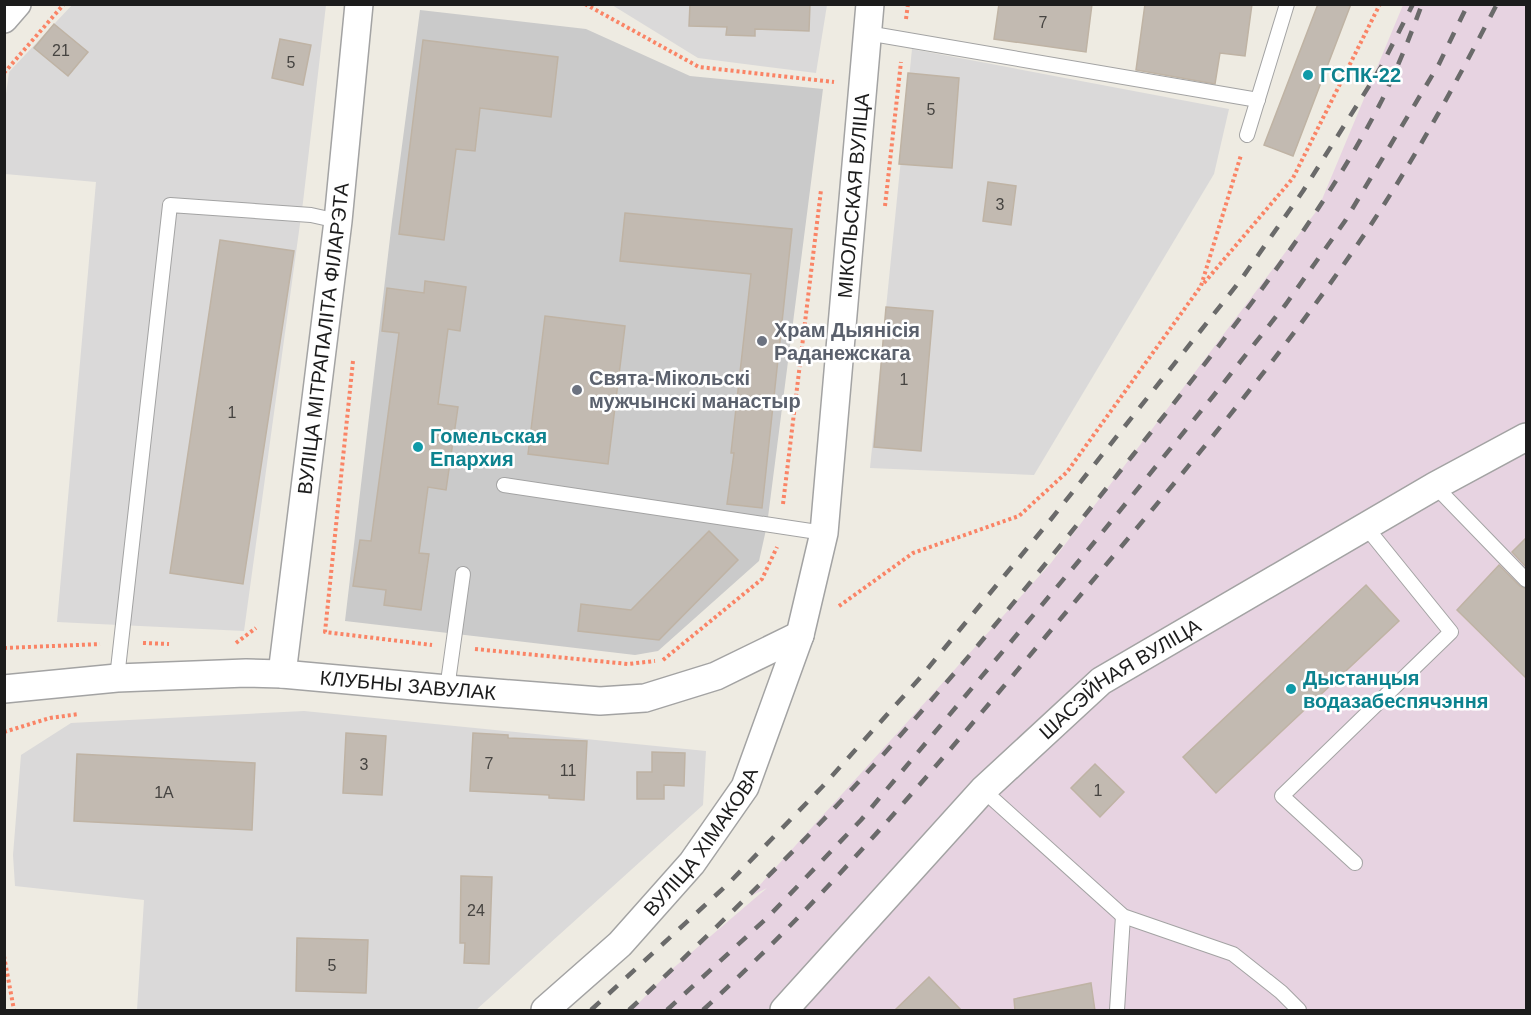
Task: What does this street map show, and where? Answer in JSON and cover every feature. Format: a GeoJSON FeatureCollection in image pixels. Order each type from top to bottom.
{"type":"FeatureCollection","features":[{"type":"Feature","properties":{"kind":"street"},"geometry":{"type":"LineString","coordinates":[[4,19],[17,4]]}},
{"type":"Feature","properties":{"kind":"street","name":"ВУЛІЦА МІТРАПАЛІТА ФІЛАРЭТА"},"geometry":{"type":"LineString","coordinates":[[282,674],[338,221],[359,4]]}},
{"type":"Feature","properties":{"kind":"street","name":"МІКОЛЬСКАЯ ВУЛІЦА"},"geometry":{"type":"LineString","coordinates":[[800,635],[824,533],[870,4]]}},
{"type":"Feature","properties":{"kind":"street","name":"ШАСЭЙНАЯ ВУЛІЦА"},"geometry":{"type":"LineString","coordinates":[[784,1011],[983,790],[1101,681],[1436,486],[1527,437]]}},
{"type":"Feature","properties":{"kind":"street","name":"КЛУБНЫ ЗАВУЛАК"},"geometry":{"type":"LineString","coordinates":[[4,689],[117,678],[246,672],[600,701],[645,698],[716,676],[800,635]]}},
{"type":"Feature","properties":{"kind":"street","name":"ВУЛІЦА ХІМАКОВА"},"geometry":{"type":"LineString","coordinates":[[545,1011],[621,944],[692,863],[745,787],[800,635]]}},
{"type":"Feature","properties":{"kind":"lane"},"geometry":{"type":"LineString","coordinates":[[1247,135],[1287,4]]}},
{"type":"Feature","properties":{"kind":"lane"},"geometry":{"type":"LineString","coordinates":[[867,33],[1258,100]]}},
{"type":"Feature","properties":{"kind":"lane"},"geometry":{"type":"LineString","coordinates":[[117,678],[170,206],[311,215],[338,221]]}},
{"type":"Feature","properties":{"kind":"lane"},"geometry":{"type":"LineString","coordinates":[[504,485],[824,533]]}},
{"type":"Feature","properties":{"kind":"lane"},"geometry":{"type":"LineString","coordinates":[[1436,486],[1527,580]]}},
{"type":"Feature","properties":{"kind":"lane"},"geometry":{"type":"LineString","coordinates":[[1355,863],[1282,796],[1451,632],[1366,527]]}},
{"type":"Feature","properties":{"kind":"lane"},"geometry":{"type":"LineString","coordinates":[[447,689],[463,574]]}},
{"type":"Feature","properties":{"kind":"lane"},"geometry":{"type":"LineString","coordinates":[[983,790],[1123,916],[1233,954],[1281,992],[1299,1011]]}},
{"type":"Feature","properties":{"kind":"lane"},"geometry":{"type":"LineString","coordinates":[[1117,1011],[1123,916]]}},
{"type":"Feature","properties":{"kind":"path"},"geometry":{"type":"LineString","coordinates":[[4,73],[64,4]]}},
{"type":"Feature","properties":{"kind":"path"},"geometry":{"type":"LineString","coordinates":[[585,4],[699,67],[834,82]]}},
{"type":"Feature","properties":{"kind":"path"},"geometry":{"type":"LineString","coordinates":[[800,635],[913,554],[1019,516],[1067,472],[1201,286],[1293,178],[1380,4]]}},
{"type":"Feature","properties":{"kind":"path"},"geometry":{"type":"LineString","coordinates":[[833,93],[836,71]]}},
{"type":"Feature","properties":{"kind":"path"},"geometry":{"type":"LineString","coordinates":[[1201,286],[1247,135]]}},
{"type":"Feature","properties":{"kind":"path"},"geometry":{"type":"LineString","coordinates":[[354,360],[325,632],[628,664],[661,661],[762,579],[777,548],[822,187]]}},
{"type":"Feature","properties":{"kind":"path"},"geometry":{"type":"LineString","coordinates":[[232,645],[256,630],[258,618]]}},
{"type":"Feature","properties":{"kind":"path"},"geometry":{"type":"LineString","coordinates":[[4,648],[121,643],[177,644]]}},
{"type":"Feature","properties":{"kind":"path"},"geometry":{"type":"LineString","coordinates":[[4,732],[51,718],[80,714]]}},
{"type":"Feature","properties":{"kind":"path"},"geometry":{"type":"LineString","coordinates":[[4,956],[14,1011]]}},
{"type":"Feature","properties":{"kind":"shaded area"},"geometry":{"type":"Polygon","coordinates":[[[72,5],[326,5],[303,202],[244,631],[57,622],[96,182],[5,174],[5,101],[9,72],[72,5]]]}},
{"type":"Feature","properties":{"kind":"shaded area"},"geometry":{"type":"Polygon","coordinates":[[[612,5],[827,5],[816,73],[698,58],[612,5]]]}},
{"type":"Feature","properties":{"kind":"shaded area"},"geometry":{"type":"Polygon","coordinates":[[[1403,5],[1526,5],[1526,1010],[632,1010],[671,970],[767,888],[749,897],[1051,563],[1318,209],[1403,5]]]}},
{"type":"Feature","properties":{"kind":"shaded area","name":"Свята-Мікольскі мужчынскі манастыр"},"geometry":{"type":"Polygon","coordinates":[[[420,10],[586,29],[690,76],[823,89],[767,525],[759,561],[658,651],[635,655],[345,621],[392,221],[420,10]]]}},
{"type":"Feature","properties":{"kind":"shaded area"},"geometry":{"type":"Polygon","coordinates":[[[912,49],[1229,109],[1214,174],[1034,475],[870,468],[912,49]]]}},
{"type":"Feature","properties":{"kind":"shaded area"},"geometry":{"type":"Polygon","coordinates":[[[304,711],[706,751],[703,805],[476,1010],[137,1010],[144,900],[15,886],[13,855],[21,755],[71,723],[304,711]]]}},
{"type":"Feature","properties":{"kind":"building"},"geometry":{"type":"Polygon","coordinates":[[[690,4],[810,4],[809,31],[755,29],[755,36],[726,35],[727,27],[689,26],[690,4]]]}},
{"type":"Feature","properties":{"kind":"building"},"geometry":{"type":"Polygon","coordinates":[[[999,4],[1092,4],[1086,52],[994,39],[999,4]]]}},
{"type":"Feature","properties":{"kind":"building"},"geometry":{"type":"Polygon","coordinates":[[[1145,4],[1252,4],[1245,56],[1220,53],[1215,84],[1136,70],[1145,4]]]}},
{"type":"Feature","properties":{"kind":"building","name":"ГСПК-22"},"geometry":{"type":"Polygon","coordinates":[[[1318,4],[1351,4],[1293,156],[1264,145],[1318,4]]]}},
{"type":"Feature","properties":{"kind":"building"},"geometry":{"type":"Polygon","coordinates":[[[54,24],[88,52],[68,76],[34,48],[54,24]]]}},
{"type":"Feature","properties":{"kind":"building"},"geometry":{"type":"Polygon","coordinates":[[[280,39],[311,45],[303,85],[272,78],[280,39]]]}},
{"type":"Feature","properties":{"kind":"building"},"geometry":{"type":"Polygon","coordinates":[[[423,40],[558,57],[551,117],[480,108],[475,151],[456,149],[444,240],[399,234],[423,40]]]}},
{"type":"Feature","properties":{"kind":"building"},"geometry":{"type":"Polygon","coordinates":[[[908,73],[959,78],[952,168],[899,164],[908,73]]]}},
{"type":"Feature","properties":{"kind":"building"},"geometry":{"type":"Polygon","coordinates":[[[988,182],[1016,186],[1011,225],[983,221],[988,182]]]}},
{"type":"Feature","properties":{"kind":"building"},"geometry":{"type":"Polygon","coordinates":[[[625,213],[792,229],[762,508],[727,504],[751,274],[620,261],[625,213]]]}},
{"type":"Feature","properties":{"kind":"building"},"geometry":{"type":"Polygon","coordinates":[[[220,240],[294,251],[243,584],[170,573],[220,240]]]}},
{"type":"Feature","properties":{"kind":"building","name":"Гомельская Епархия"},"geometry":{"type":"Polygon","coordinates":[[[425,281],[466,287],[460,331],[448,329],[438,404],[458,407],[446,490],[428,487],[419,553],[429,554],[421,610],[384,605],[386,590],[353,586],[360,540],[371,541],[399,333],[382,331],[387,288],[424,293],[425,281]]]}},
{"type":"Feature","properties":{"kind":"building"},"geometry":{"type":"Polygon","coordinates":[[[886,307],[933,311],[921,451],[874,447],[886,307]]]}},
{"type":"Feature","properties":{"kind":"building","name":"Свята-Мікольскі мужчынскі манастыр"},"geometry":{"type":"Polygon","coordinates":[[[545,316],[625,326],[608,464],[528,454],[545,316]]]}},
{"type":"Feature","properties":{"kind":"building"},"geometry":{"type":"Polygon","coordinates":[[[709,531],[738,560],[659,640],[578,631],[581,604],[631,610],[709,531]]]}},
{"type":"Feature","properties":{"kind":"building"},"geometry":{"type":"Polygon","coordinates":[[[1527,537],[1527,568],[1512,552],[1527,537]]]}},
{"type":"Feature","properties":{"kind":"building"},"geometry":{"type":"Polygon","coordinates":[[[1499,565],[1520,586],[1527,589],[1527,679],[1457,610],[1499,565]]]}},
{"type":"Feature","properties":{"kind":"building","name":"Дыстанцыя водазабеспячэння"},"geometry":{"type":"Polygon","coordinates":[[[1366,585],[1399,621],[1216,793],[1183,757],[1366,585]]]}},
{"type":"Feature","properties":{"kind":"building"},"geometry":{"type":"Polygon","coordinates":[[[346,733],[386,736],[382,795],[343,793],[346,733]]]}},
{"type":"Feature","properties":{"kind":"building"},"geometry":{"type":"Polygon","coordinates":[[[473,733],[508,735],[508,738],[587,741],[584,800],[549,798],[549,795],[470,791],[473,733]]]}},
{"type":"Feature","properties":{"kind":"building"},"geometry":{"type":"Polygon","coordinates":[[[652,752],[685,753],[684,786],[664,785],[664,799],[637,799],[637,772],[652,772],[652,752]]]}},
{"type":"Feature","properties":{"kind":"building"},"geometry":{"type":"Polygon","coordinates":[[[77,754],[255,763],[252,830],[74,821],[77,754]]]}},
{"type":"Feature","properties":{"kind":"building"},"geometry":{"type":"Polygon","coordinates":[[[1095,764],[1124,792],[1100,817],[1071,788],[1095,764]]]}},
{"type":"Feature","properties":{"kind":"building"},"geometry":{"type":"Polygon","coordinates":[[[461,876],[492,877],[489,964],[464,963],[465,943],[460,943],[461,876]]]}},
{"type":"Feature","properties":{"kind":"building"},"geometry":{"type":"Polygon","coordinates":[[[297,938],[368,940],[366,993],[296,991],[297,938]]]}},
{"type":"Feature","properties":{"kind":"building"},"geometry":{"type":"Polygon","coordinates":[[[929,977],[962,1011],[894,1011],[929,977]]]}},
{"type":"Feature","properties":{"kind":"building"},"geometry":{"type":"Polygon","coordinates":[[[1091,983],[1095,1011],[1015,1011],[1014,999],[1091,983]]]}},
{"type":"Feature","properties":{"kind":"railway"},"geometry":{"type":"LineString","coordinates":[[591,1010],[728,884],[822,787],[919,679],[1048,523],[1240,281],[1303,191],[1381,67],[1413,4]]}},
{"type":"Feature","properties":{"kind":"railway"},"geometry":{"type":"LineString","coordinates":[[629,1010],[763,881],[879,759],[990,631],[1166,413],[1266,283],[1328,193],[1382,100],[1422,4]]}},
{"type":"Feature","properties":{"kind":"railway"},"geometry":{"type":"LineString","coordinates":[[667,1010],[769,916],[861,820],[1083,556],[1214,395],[1286,304],[1345,221],[1439,64],[1468,4]]}},
{"type":"Feature","properties":{"kind":"railway"},"geometry":{"type":"LineString","coordinates":[[703,1010],[796,920],[884,826],[1134,532],[1255,383],[1332,281],[1386,202],[1436,118],[1497,4]]}},
{"type":"Feature","properties":{"kind":"place","name":"ГСПК-22"},"geometry":{"type":"Point","coordinates":[1308,75]}},
{"type":"Feature","properties":{"kind":"place","name":"Храм Дыянісія Раданежскага"},"geometry":{"type":"Point","coordinates":[762,341]}},
{"type":"Feature","properties":{"kind":"place","name":"Свята-Мікольскі мужчынскі манастыр"},"geometry":{"type":"Point","coordinates":[577,390]}},
{"type":"Feature","properties":{"kind":"place","name":"Гомельская Епархия"},"geometry":{"type":"Point","coordinates":[418,447]}},
{"type":"Feature","properties":{"kind":"place","name":"Дыстанцыя водазабеспячэння"},"geometry":{"type":"Point","coordinates":[1291,689]}}]}
